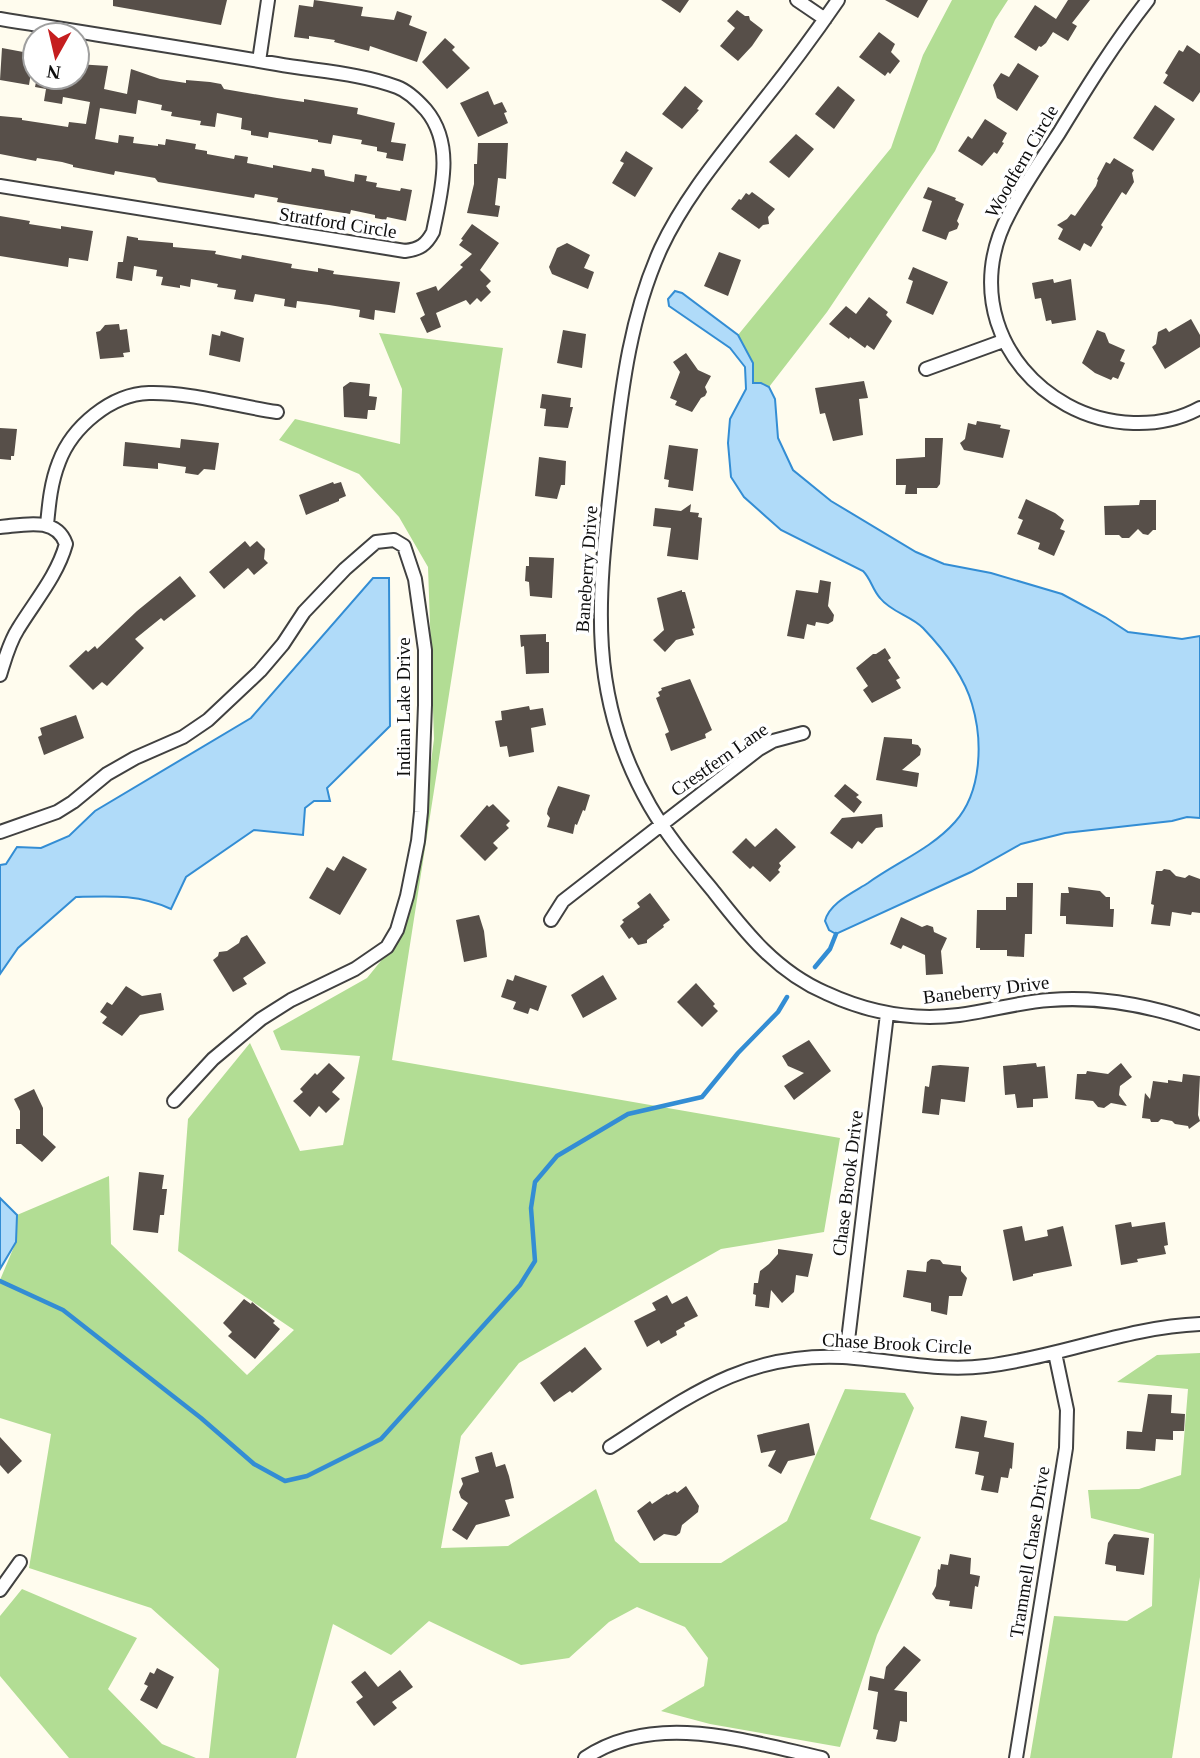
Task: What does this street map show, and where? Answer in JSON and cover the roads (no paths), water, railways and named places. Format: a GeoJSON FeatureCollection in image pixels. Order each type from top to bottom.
{"type":"FeatureCollection","features":[{"type":"Feature","properties":{"kind":"street"},"geometry":{"type":"LineString","coordinates":[[259,61],[268,0]]}},
{"type":"Feature","properties":{"kind":"street"},"geometry":{"type":"LineString","coordinates":[[797,0],[825,19]]}},
{"type":"Feature","properties":{"kind":"street","name":"Baneberry Drive"},"geometry":{"type":"LineString","coordinates":[[838,0],[783,76],[691,193],[659,251],[640,303],[623,383],[602,564],[600,648],[611,708],[624,752],[661,824],[730,913],[776,963],[788,973],[824,993],[887,1014],[929,1017],[1025,1003],[1081,1000],[1128,1004],[1200,1023]]}},
{"type":"Feature","properties":{"kind":"street","name":"Woodfern Circle"},"geometry":{"type":"LineString","coordinates":[[1148,0],[1097,71],[1004,224],[992,263],[991,287],[1003,341],[1011,355],[1039,385],[1068,405],[1098,418],[1127,423],[1157,422],[1200,408]]}},
{"type":"Feature","properties":{"kind":"street","name":"Stratford Circle"},"geometry":{"type":"LineString","coordinates":[[0,19],[259,61],[400,88],[427,111],[440,135],[444,161],[433,232],[427,242],[413,250],[393,251],[0,186]]}},
{"type":"Feature","properties":{"kind":"street"},"geometry":{"type":"LineString","coordinates":[[926,369],[1003,341]]}},
{"type":"Feature","properties":{"kind":"street"},"geometry":{"type":"LineString","coordinates":[[47,525],[50,496],[60,460],[79,431],[98,412],[115,401],[148,393],[178,395],[277,412]]}},
{"type":"Feature","properties":{"kind":"street"},"geometry":{"type":"LineString","coordinates":[[0,527],[47,525],[60,531],[66,544],[62,559],[17,631],[0,675]]}},
{"type":"Feature","properties":{"kind":"street","name":"Indian Lake Drive"},"geometry":{"type":"LineString","coordinates":[[0,832],[57,812],[107,774],[135,758],[183,737],[208,720],[260,671],[283,644],[304,612],[345,569],[376,542],[394,540],[404,546],[415,579],[423,638],[425,705],[418,841],[397,930],[387,947],[355,969],[291,1000],[261,1019],[213,1059],[174,1101]]}},
{"type":"Feature","properties":{"kind":"street","name":"Crestfern Lane"},"geometry":{"type":"LineString","coordinates":[[551,920],[563,901],[759,749],[773,741],[803,733]]}},
{"type":"Feature","properties":{"kind":"street","name":"Chase Brook Drive"},"geometry":{"type":"LineString","coordinates":[[846,1357],[887,1014]]}},
{"type":"Feature","properties":{"kind":"street","name":"Chase Brook Circle"},"geometry":{"type":"LineString","coordinates":[[610,1447],[701,1388],[745,1369],[790,1359],[846,1357],[947,1368],[1004,1363],[1132,1333],[1200,1324]]}},
{"type":"Feature","properties":{"kind":"street","name":"Trammell Chase Drive"},"geometry":{"type":"LineString","coordinates":[[1016,1758],[1066,1448],[1067,1410],[1055,1353]]}},
{"type":"Feature","properties":{"kind":"street"},"geometry":{"type":"LineString","coordinates":[[0,1590],[20,1562]]}},
{"type":"Feature","properties":{"kind":"street"},"geometry":{"type":"LineString","coordinates":[[584,1758],[627,1738],[650,1733],[679,1732],[732,1739],[822,1758]]}},
{"type":"Feature","properties":{"kind":"water"},"geometry":{"type":"Polygon","coordinates":[[[675,291],[682,293],[738,335],[753,363],[753,383],[769,387],[775,399],[778,438],[793,470],[831,501],[916,552],[944,564],[991,573],[1062,594],[1128,632],[1182,639],[1200,636],[1200,818],[1187,817],[1065,833],[1021,844],[971,872],[836,934],[829,930],[825,921],[837,903],[946,832],[964,810],[971,796],[978,766],[976,718],[959,673],[923,628],[885,603],[863,571],[781,530],[744,497],[731,477],[728,443],[730,419],[746,389],[745,367],[730,348],[669,306],[668,299],[675,291]]]}},
{"type":"Feature","properties":{"kind":"water"},"geometry":{"type":"Polygon","coordinates":[[[373,578],[389,578],[390,726],[327,788],[330,801],[314,801],[305,808],[303,835],[254,830],[186,877],[171,909],[136,898],[76,897],[18,948],[0,974],[0,865],[6,864],[17,847],[41,848],[69,836],[95,811],[251,718],[373,578]]]}},
{"type":"Feature","properties":{"kind":"water"},"geometry":{"type":"Polygon","coordinates":[[[0,1198],[17,1215],[16,1242],[0,1269],[0,1198]]]}},
{"type":"Feature","properties":{"kind":"waterway"},"geometry":{"type":"LineString","coordinates":[[815,967],[830,949],[836,934]]}},
{"type":"Feature","properties":{"kind":"waterway"},"geometry":{"type":"LineString","coordinates":[[0,1281],[63,1310],[201,1418],[254,1464],[285,1481],[307,1476],[381,1439],[520,1285],[535,1261],[531,1208],[535,1182],[557,1156],[628,1114],[702,1097],[738,1053],[778,1012],[787,997]]}}]}
